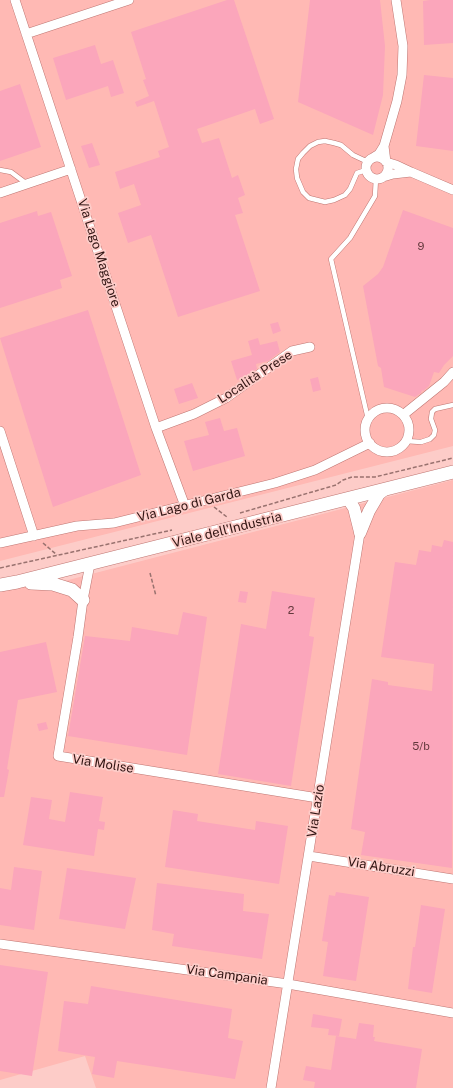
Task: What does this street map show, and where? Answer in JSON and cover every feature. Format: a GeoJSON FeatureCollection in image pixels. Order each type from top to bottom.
{"type":"FeatureCollection","features":[{"type":"Feature","properties":{"kind":"main road","name":"Viale dell'Industria"},"geometry":{"type":"LineString","coordinates":[[0,585],[90,564],[453,472]]}},
{"type":"Feature","properties":{"kind":"main road"},"geometry":{"type":"LineString","coordinates":[[17,582],[53,584],[72,590],[83,600]]}},
{"type":"Feature","properties":{"kind":"street","name":"Via Lago Maggiore"},"geometry":{"type":"LineString","coordinates":[[15,0],[156,428],[185,506]]}},
{"type":"Feature","properties":{"kind":"street"},"geometry":{"type":"LineString","coordinates":[[26,34],[129,0]]}},
{"type":"Feature","properties":{"kind":"street"},"geometry":{"type":"LineString","coordinates":[[396,0],[403,46],[402,75],[397,101],[384,146],[379,154],[367,165],[368,172],[373,177],[379,178],[392,174],[411,172]]}},
{"type":"Feature","properties":{"kind":"street"},"geometry":{"type":"LineString","coordinates":[[379,178],[387,172],[388,169],[384,146]]}},
{"type":"Feature","properties":{"kind":"street"},"geometry":{"type":"LineString","coordinates":[[371,160],[381,158],[386,162],[453,190]]}},
{"type":"Feature","properties":{"kind":"street"},"geometry":{"type":"LineString","coordinates":[[0,193],[71,169]]}},
{"type":"Feature","properties":{"kind":"street","name":"Località Prese"},"geometry":{"type":"LineString","coordinates":[[156,428],[194,414],[226,398],[292,351],[310,346]]}},
{"type":"Feature","properties":{"kind":"street"},"geometry":{"type":"LineString","coordinates":[[403,415],[444,382],[453,372]]}},
{"type":"Feature","properties":{"kind":"street"},"geometry":{"type":"LineString","coordinates":[[385,408],[398,411],[403,415],[407,420],[409,434],[402,446],[396,450],[389,451],[375,448],[370,443],[366,431],[368,419],[373,414],[385,408]]}},
{"type":"Feature","properties":{"kind":"street"},"geometry":{"type":"LineString","coordinates":[[0,430],[34,536]]}},
{"type":"Feature","properties":{"kind":"street","name":"Via Lago di Garda"},"geometry":{"type":"LineString","coordinates":[[0,543],[77,526],[114,523],[275,483],[315,470],[370,443]]}},
{"type":"Feature","properties":{"kind":"street"},"geometry":{"type":"LineString","coordinates":[[360,533],[369,511],[379,494],[384,490]]}},
{"type":"Feature","properties":{"kind":"street"},"geometry":{"type":"LineString","coordinates":[[348,499],[354,508],[360,533]]}},
{"type":"Feature","properties":{"kind":"street","name":"Via Lazio"},"geometry":{"type":"LineString","coordinates":[[271,1088],[360,533]]}},
{"type":"Feature","properties":{"kind":"street","name":"Via Molise"},"geometry":{"type":"LineString","coordinates":[[90,564],[58,756],[318,798]]}},
{"type":"Feature","properties":{"kind":"street","name":"Via Abruzzi"},"geometry":{"type":"LineString","coordinates":[[309,856],[453,879]]}},
{"type":"Feature","properties":{"kind":"street","name":"Via Campania"},"geometry":{"type":"LineString","coordinates":[[0,944],[288,984],[453,1013]]}},
{"type":"Feature","properties":{"kind":"lane"},"geometry":{"type":"LineString","coordinates":[[368,172],[362,171],[357,173],[350,190],[345,195],[325,202],[309,198],[303,192],[297,178],[296,169],[298,159],[303,152],[314,144],[325,141],[341,146],[352,155],[371,160]]}},
{"type":"Feature","properties":{"kind":"lane"},"geometry":{"type":"LineString","coordinates":[[0,170],[11,172],[27,184]]}},
{"type":"Feature","properties":{"kind":"lane"},"geometry":{"type":"LineString","coordinates":[[368,419],[331,259],[350,238],[376,196],[379,178]]}},
{"type":"Feature","properties":{"kind":"lane"},"geometry":{"type":"LineString","coordinates":[[406,440],[421,442],[430,440],[434,435],[435,430],[431,419],[432,412],[435,409],[453,405]]}},
{"type":"Feature","properties":{"kind":"path"},"geometry":{"type":"LineString","coordinates":[[234,515],[336,485],[343,480],[352,477],[375,477],[453,458]]}},
{"type":"Feature","properties":{"kind":"path"},"geometry":{"type":"LineString","coordinates":[[206,501],[227,517],[221,519]]}},
{"type":"Feature","properties":{"kind":"path"},"geometry":{"type":"LineString","coordinates":[[0,568],[172,530]]}},
{"type":"Feature","properties":{"kind":"path"},"geometry":{"type":"LineString","coordinates":[[34,536],[58,556]]}},
{"type":"Feature","properties":{"kind":"path"},"geometry":{"type":"LineString","coordinates":[[150,573],[156,596]]}},
{"type":"Feature","properties":{"kind":"shaded area"},"geometry":{"type":"Polygon","coordinates":[[[0,0],[453,0],[453,446],[0,561],[0,0]]]}},
{"type":"Feature","properties":{"kind":"shaded area"},"geometry":{"type":"Polygon","coordinates":[[[453,480],[453,1088],[96,1088],[85,1056],[0,1080],[0,585],[53,584],[453,480]]]}},
{"type":"Feature","properties":{"kind":"building"},"geometry":{"type":"Polygon","coordinates":[[[227,0],[234,0],[274,119],[260,124],[255,109],[197,129],[202,143],[219,138],[232,178],[238,175],[245,195],[238,198],[243,213],[235,215],[260,291],[178,317],[151,235],[128,243],[118,213],[141,205],[134,184],[120,189],[115,172],[160,157],[158,151],[169,147],[154,101],[137,107],[135,102],[149,96],[143,80],[146,79],[131,32],[227,0]]]}},
{"type":"Feature","properties":{"kind":"building"},"geometry":{"type":"Polygon","coordinates":[[[310,0],[380,0],[385,46],[383,95],[373,135],[298,102],[310,0]]]}},
{"type":"Feature","properties":{"kind":"building"},"geometry":{"type":"Polygon","coordinates":[[[453,0],[453,43],[424,45],[423,1],[453,0]]]}},
{"type":"Feature","properties":{"kind":"building"},"geometry":{"type":"Polygon","coordinates":[[[95,45],[101,64],[113,60],[124,93],[111,97],[108,86],[66,100],[53,58],[95,45]]]}},
{"type":"Feature","properties":{"kind":"building"},"geometry":{"type":"Polygon","coordinates":[[[424,75],[453,78],[453,151],[416,146],[424,75]]]}},
{"type":"Feature","properties":{"kind":"building"},"geometry":{"type":"Polygon","coordinates":[[[20,84],[41,147],[0,161],[0,91],[20,84]]]}},
{"type":"Feature","properties":{"kind":"building"},"geometry":{"type":"Polygon","coordinates":[[[92,143],[100,165],[89,168],[81,146],[92,143]]]}},
{"type":"Feature","properties":{"kind":"building"},"geometry":{"type":"Polygon","coordinates":[[[403,210],[453,228],[453,356],[444,365],[439,373],[434,372],[429,386],[415,397],[384,387],[381,368],[378,366],[363,286],[378,274],[383,267],[403,210]]]}},
{"type":"Feature","properties":{"kind":"building"},"geometry":{"type":"Polygon","coordinates":[[[37,211],[38,216],[51,212],[72,276],[60,280],[62,288],[0,308],[0,223],[37,211]]]}},
{"type":"Feature","properties":{"kind":"building"},"geometry":{"type":"Polygon","coordinates":[[[88,310],[141,475],[53,507],[0,338],[88,310]]]}},
{"type":"Feature","properties":{"kind":"building"},"geometry":{"type":"Polygon","coordinates":[[[278,322],[281,331],[273,334],[270,324],[278,322]]]}},
{"type":"Feature","properties":{"kind":"building"},"geometry":{"type":"Polygon","coordinates":[[[258,338],[260,345],[277,341],[280,352],[268,361],[256,364],[257,369],[237,380],[231,361],[252,355],[248,341],[258,338]]]}},
{"type":"Feature","properties":{"kind":"building"},"geometry":{"type":"Polygon","coordinates":[[[318,377],[321,390],[313,392],[310,379],[318,377]]]}},
{"type":"Feature","properties":{"kind":"building"},"geometry":{"type":"Polygon","coordinates":[[[192,383],[198,398],[179,404],[174,389],[192,383]]]}},
{"type":"Feature","properties":{"kind":"building"},"geometry":{"type":"Polygon","coordinates":[[[220,418],[224,431],[237,428],[245,456],[193,471],[184,441],[209,435],[205,422],[220,418]]]}},
{"type":"Feature","properties":{"kind":"building"},"geometry":{"type":"Polygon","coordinates":[[[444,540],[453,542],[452,868],[361,855],[365,832],[351,829],[372,679],[388,682],[388,685],[432,691],[434,664],[381,657],[395,562],[416,565],[419,550],[431,552],[432,545],[442,547],[444,540]]]}},
{"type":"Feature","properties":{"kind":"building"},"geometry":{"type":"Polygon","coordinates":[[[240,591],[248,592],[246,603],[238,602],[240,591]]]}},
{"type":"Feature","properties":{"kind":"building"},"geometry":{"type":"Polygon","coordinates":[[[272,591],[315,598],[309,636],[314,637],[291,786],[218,774],[241,624],[266,629],[272,591]]]}},
{"type":"Feature","properties":{"kind":"building"},"geometry":{"type":"Polygon","coordinates":[[[183,612],[207,617],[187,755],[68,736],[85,636],[130,641],[132,627],[178,635],[183,612]]]}},
{"type":"Feature","properties":{"kind":"building"},"geometry":{"type":"Polygon","coordinates":[[[46,642],[57,692],[18,700],[4,797],[0,797],[0,652],[46,642]]]}},
{"type":"Feature","properties":{"kind":"building"},"geometry":{"type":"Polygon","coordinates":[[[46,722],[48,729],[39,731],[37,724],[46,722]]]}},
{"type":"Feature","properties":{"kind":"building"},"geometry":{"type":"Polygon","coordinates":[[[70,792],[103,797],[99,821],[105,822],[104,830],[98,829],[94,856],[23,845],[31,797],[52,800],[49,819],[65,822],[70,792]]]}},
{"type":"Feature","properties":{"kind":"building"},"geometry":{"type":"Polygon","coordinates":[[[173,810],[198,814],[197,821],[255,830],[256,821],[288,826],[279,884],[165,867],[173,810]]]}},
{"type":"Feature","properties":{"kind":"building"},"geometry":{"type":"Polygon","coordinates":[[[14,867],[42,871],[34,930],[0,925],[0,888],[11,890],[14,867]]]}},
{"type":"Feature","properties":{"kind":"building"},"geometry":{"type":"Polygon","coordinates":[[[67,868],[136,878],[125,929],[59,919],[67,868]]]}},
{"type":"Feature","properties":{"kind":"building"},"geometry":{"type":"Polygon","coordinates":[[[157,883],[244,894],[243,911],[269,914],[262,959],[172,946],[174,934],[152,930],[157,883]]]}},
{"type":"Feature","properties":{"kind":"building"},"geometry":{"type":"Polygon","coordinates":[[[336,892],[369,897],[356,981],[323,976],[328,942],[322,941],[329,895],[335,896],[336,892]]]}},
{"type":"Feature","properties":{"kind":"building"},"geometry":{"type":"Polygon","coordinates":[[[421,905],[445,909],[432,993],[408,989],[413,947],[415,947],[421,905]]]}},
{"type":"Feature","properties":{"kind":"building"},"geometry":{"type":"Polygon","coordinates":[[[0,965],[48,972],[32,1076],[0,1071],[0,965]]]}},
{"type":"Feature","properties":{"kind":"building"},"geometry":{"type":"Polygon","coordinates":[[[91,986],[232,1009],[228,1038],[243,1041],[235,1079],[117,1061],[114,1078],[92,1074],[95,1057],[58,1051],[64,1001],[88,1004],[91,986]]]}},
{"type":"Feature","properties":{"kind":"building"},"geometry":{"type":"Polygon","coordinates":[[[313,1014],[342,1019],[339,1036],[328,1035],[329,1029],[311,1027],[313,1014]]]}},
{"type":"Feature","properties":{"kind":"building"},"geometry":{"type":"Polygon","coordinates":[[[359,1023],[374,1025],[374,1041],[422,1049],[416,1088],[314,1088],[315,1082],[303,1080],[306,1066],[331,1070],[336,1036],[356,1039],[359,1023]]]}}]}
